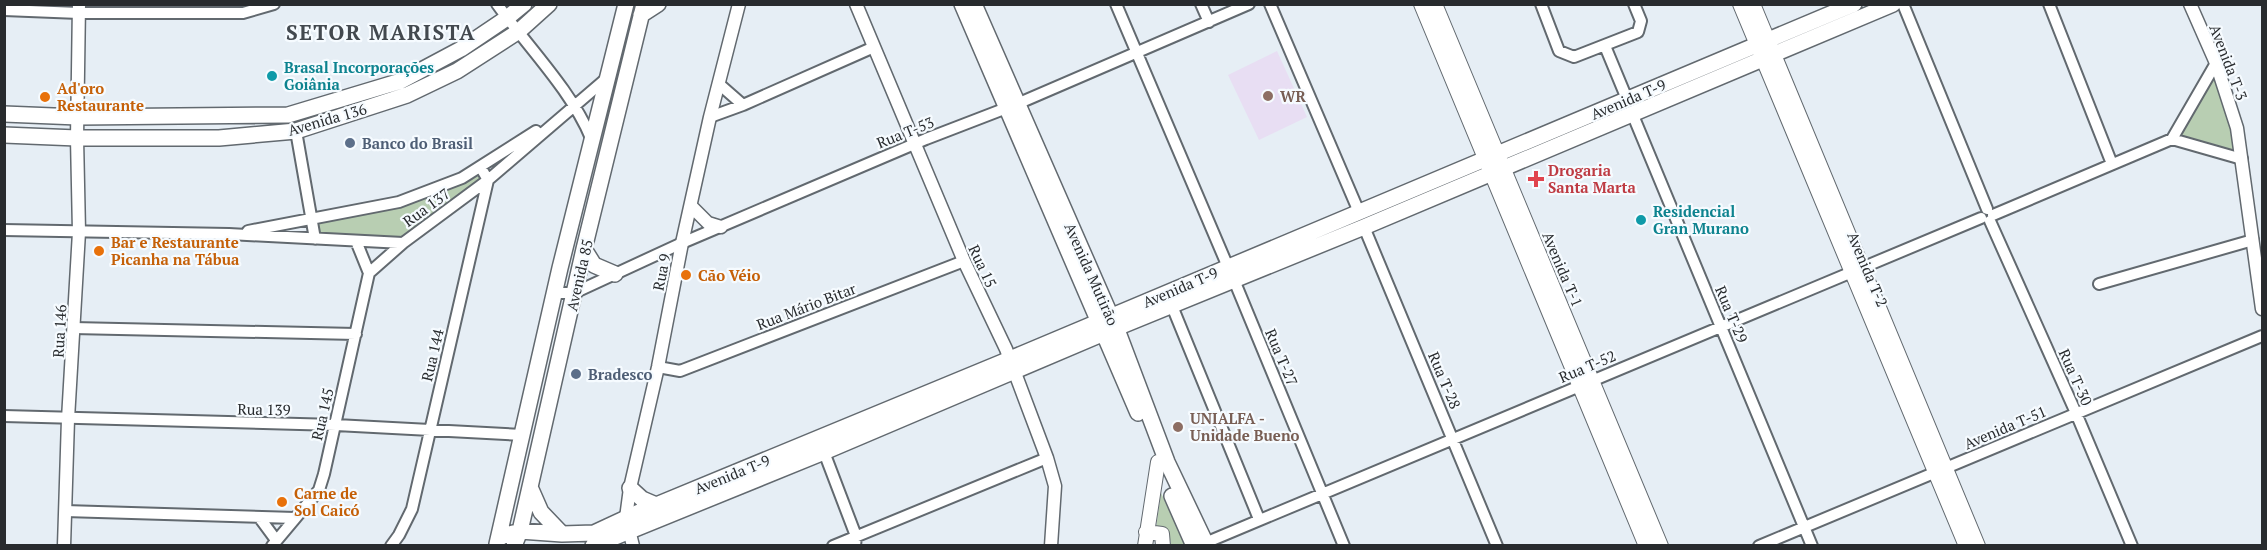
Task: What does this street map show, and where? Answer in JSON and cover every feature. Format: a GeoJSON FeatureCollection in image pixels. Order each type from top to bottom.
{"type":"FeatureCollection","features":[{"type":"Feature","properties":{"kind":"main road","name":"Avenida 136"},"geometry":{"type":"LineString","coordinates":[[4,114],[78,117],[288,115],[401,81],[461,49],[524,4]]}},
{"type":"Feature","properties":{"kind":"main road","name":"Avenida 136"},"geometry":{"type":"LineString","coordinates":[[4,135],[76,138],[219,138],[296,131],[407,95],[458,71],[519,31],[549,4]]}},
{"type":"Feature","properties":{"kind":"main road","name":"Avenida 85"},"geometry":{"type":"LineString","coordinates":[[498,541],[591,138],[610,76],[626,4]]}},
{"type":"Feature","properties":{"kind":"main road"},"geometry":{"type":"LineString","coordinates":[[643,10],[658,4]]}},
{"type":"Feature","properties":{"kind":"main road","name":"Avenida Mutirão"},"geometry":{"type":"LineString","coordinates":[[962,4],[1011,107],[1107,324],[1201,545]]}},
{"type":"Feature","properties":{"kind":"main road","name":"Avenida Mutirão"},"geometry":{"type":"LineString","coordinates":[[974,4],[1011,107]]}},
{"type":"Feature","properties":{"kind":"main road","name":"Avenida T-1"},"geometry":{"type":"LineString","coordinates":[[1421,4],[1494,163],[1586,383],[1661,546]]}},
{"type":"Feature","properties":{"kind":"main road","name":"Avenida T-1"},"geometry":{"type":"LineString","coordinates":[[1435,4],[1494,163]]}},
{"type":"Feature","properties":{"kind":"main road","name":"Avenida T-2"},"geometry":{"type":"LineString","coordinates":[[1740,4],[1765,49],[1940,470],[1966,546]]}},
{"type":"Feature","properties":{"kind":"main road","name":"Avenida T-2"},"geometry":{"type":"LineString","coordinates":[[1753,4],[1765,49]]}},
{"type":"Feature","properties":{"kind":"main road","name":"Avenida T-9"},"geometry":{"type":"LineString","coordinates":[[1765,49],[1854,4]]}},
{"type":"Feature","properties":{"kind":"main road","name":"Avenida T-9"},"geometry":{"type":"LineString","coordinates":[[592,546],[824,452],[1013,365],[1231,273],[1359,212],[1494,163],[1765,49],[1893,4]]}},
{"type":"Feature","properties":{"kind":"main road","name":"Avenida 85"},"geometry":{"type":"LineString","coordinates":[[514,546],[520,531],[584,249],[643,10]]}},
{"type":"Feature","properties":{"kind":"main road","name":"Avenida T-9"},"geometry":{"type":"LineString","coordinates":[[1107,324],[1172,306],[1231,273],[1364,227],[1494,163]]}},
{"type":"Feature","properties":{"kind":"main road"},"geometry":{"type":"LineString","coordinates":[[584,249],[594,265],[615,274]]}},
{"type":"Feature","properties":{"kind":"main road","name":"Avenida Mutirão"},"geometry":{"type":"LineString","coordinates":[[1107,324],[1158,462],[1201,545]]}},
{"type":"Feature","properties":{"kind":"main road","name":"Avenida T-9"},"geometry":{"type":"LineString","coordinates":[[498,541],[520,531],[562,534],[629,532],[656,505],[1013,365]]}},
{"type":"Feature","properties":{"kind":"main road","name":"Avenida T-1"},"geometry":{"type":"LineString","coordinates":[[1586,383],[1646,546]]}},
{"type":"Feature","properties":{"kind":"main road"},"geometry":{"type":"LineString","coordinates":[[1158,462],[1146,539],[1162,534],[1163,546]]}},
{"type":"Feature","properties":{"kind":"main road","name":"Avenida T-2"},"geometry":{"type":"LineString","coordinates":[[1940,470],[1978,546]]}},
{"type":"Feature","properties":{"kind":"main road"},"geometry":{"type":"LineString","coordinates":[[530,487],[541,512],[562,534]]}},
{"type":"Feature","properties":{"kind":"main road"},"geometry":{"type":"LineString","coordinates":[[630,488],[642,499],[656,505]]}},
{"type":"Feature","properties":{"kind":"street"},"geometry":{"type":"LineString","coordinates":[[4,10],[79,9],[243,13],[274,4]]}},
{"type":"Feature","properties":{"kind":"street"},"geometry":{"type":"LineString","coordinates":[[497,4],[574,106],[591,138]]}},
{"type":"Feature","properties":{"kind":"street","name":"Rua 9"},"geometry":{"type":"LineString","coordinates":[[629,532],[630,488],[658,367],[710,117],[739,4]]}},
{"type":"Feature","properties":{"kind":"street","name":"Rua 15"},"geometry":{"type":"LineString","coordinates":[[856,4],[964,261],[1013,365],[1047,458],[1055,486],[1051,546]]}},
{"type":"Feature","properties":{"kind":"street","name":"Rua T-27"},"geometry":{"type":"LineString","coordinates":[[1116,4],[1344,546]]}},
{"type":"Feature","properties":{"kind":"street"},"geometry":{"type":"LineString","coordinates":[[1201,4],[1209,22]]}},
{"type":"Feature","properties":{"kind":"street","name":"Rua T-53"},"geometry":{"type":"LineString","coordinates":[[574,293],[682,243],[915,144],[1011,107],[1249,4]]}},
{"type":"Feature","properties":{"kind":"street"},"geometry":{"type":"LineString","coordinates":[[1270,4],[1359,212]]}},
{"type":"Feature","properties":{"kind":"street"},"geometry":{"type":"LineString","coordinates":[[1541,4],[1558,51],[1574,57],[1638,32],[1641,21],[1634,4]]}},
{"type":"Feature","properties":{"kind":"street","name":"Rua T-30"},"geometry":{"type":"LineString","coordinates":[[1903,4],[1988,216],[2132,546]]}},
{"type":"Feature","properties":{"kind":"street"},"geometry":{"type":"LineString","coordinates":[[2049,4],[2112,164]]}},
{"type":"Feature","properties":{"kind":"street","name":"Avenida T-3"},"geometry":{"type":"LineString","coordinates":[[2190,4],[2216,63],[2237,128],[2262,309]]}},
{"type":"Feature","properties":{"kind":"street","name":"Rua 146"},"geometry":{"type":"LineString","coordinates":[[64,546],[68,419],[79,232],[76,138],[79,9]]}},
{"type":"Feature","properties":{"kind":"street","name":"Rua T-29"},"geometry":{"type":"LineString","coordinates":[[1605,46],[1812,546]]}},
{"type":"Feature","properties":{"kind":"street"},"geometry":{"type":"LineString","coordinates":[[710,117],[743,105],[874,47]]}},
{"type":"Feature","properties":{"kind":"street"},"geometry":{"type":"LineString","coordinates":[[2216,63],[2172,140],[2242,159]]}},
{"type":"Feature","properties":{"kind":"street","name":"Rua 137"},"geometry":{"type":"LineString","coordinates":[[4,230],[229,234],[404,243],[488,180],[610,76]]}},
{"type":"Feature","properties":{"kind":"street"},"geometry":{"type":"LineString","coordinates":[[718,84],[743,105]]}},
{"type":"Feature","properties":{"kind":"street","name":"Rua 137"},"geometry":{"type":"LineString","coordinates":[[229,234],[399,202],[462,178],[481,168],[574,106]]}},
{"type":"Feature","properties":{"kind":"street"},"geometry":{"type":"LineString","coordinates":[[296,131],[315,239]]}},
{"type":"Feature","properties":{"kind":"street","name":"Rua T-52"},"geometry":{"type":"LineString","coordinates":[[1201,545],[2172,140]]}},
{"type":"Feature","properties":{"kind":"street"},"geometry":{"type":"LineString","coordinates":[[481,168],[488,180]]}},
{"type":"Feature","properties":{"kind":"street","name":"Rua 144"},"geometry":{"type":"LineString","coordinates":[[391,546],[412,509],[488,180]]}},
{"type":"Feature","properties":{"kind":"street"},"geometry":{"type":"LineString","coordinates":[[691,206],[708,224],[721,227]]}},
{"type":"Feature","properties":{"kind":"street","name":"Rua T-28"},"geometry":{"type":"LineString","coordinates":[[1364,227],[1497,546]]}},
{"type":"Feature","properties":{"kind":"street"},"geometry":{"type":"LineString","coordinates":[[2099,284],[2253,240]]}},
{"type":"Feature","properties":{"kind":"street"},"geometry":{"type":"LineString","coordinates":[[356,241],[369,273],[404,243]]}},
{"type":"Feature","properties":{"kind":"street","name":"Rua Mário Bitar"},"geometry":{"type":"LineString","coordinates":[[658,367],[680,371],[964,261]]}},
{"type":"Feature","properties":{"kind":"street","name":"Rua 145"},"geometry":{"type":"LineString","coordinates":[[274,543],[319,490],[336,425],[369,273]]}},
{"type":"Feature","properties":{"kind":"street"},"geometry":{"type":"LineString","coordinates":[[555,293],[574,293]]}},
{"type":"Feature","properties":{"kind":"street"},"geometry":{"type":"LineString","coordinates":[[1172,306],[1260,519]]}},
{"type":"Feature","properties":{"kind":"street"},"geometry":{"type":"LineString","coordinates":[[73,328],[356,334]]}},
{"type":"Feature","properties":{"kind":"street","name":"Avenida T-51"},"geometry":{"type":"LineString","coordinates":[[1759,546],[2262,336]]}},
{"type":"Feature","properties":{"kind":"street","name":"Rua 139"},"geometry":{"type":"LineString","coordinates":[[4,416],[336,425],[522,435]]}},
{"type":"Feature","properties":{"kind":"street"},"geometry":{"type":"LineString","coordinates":[[824,452],[856,541]]}},
{"type":"Feature","properties":{"kind":"street"},"geometry":{"type":"LineString","coordinates":[[833,546],[856,541],[1047,458]]}},
{"type":"Feature","properties":{"kind":"street"},"geometry":{"type":"LineString","coordinates":[[65,511],[294,518]]}},
{"type":"Feature","properties":{"kind":"street"},"geometry":{"type":"LineString","coordinates":[[259,517],[274,543]]}},
{"type":"Feature","properties":{"kind":"shaded area","name":"WR"},"geometry":{"type":"Polygon","coordinates":[[[1277,51],[1307,117],[1259,140],[1228,75],[1277,51]]]}},
{"type":"Feature","properties":{"kind":"green space"},"geometry":{"type":"Polygon","coordinates":[[[2217,72],[2237,151],[2179,137],[2217,72]]]}},
{"type":"Feature","properties":{"kind":"green space"},"geometry":{"type":"Polygon","coordinates":[[[478,172],[481,180],[403,241],[315,237],[315,222],[403,205],[478,172]]]}},
{"type":"Feature","properties":{"kind":"green space"},"geometry":{"type":"Polygon","coordinates":[[[1161,493],[1186,545],[1171,545],[1167,534],[1156,528],[1161,493]]]}},
{"type":"Feature","properties":{"kind":"place","name":"Brasal Incorporações Goiânia"},"geometry":{"type":"Point","coordinates":[272,76]}},
{"type":"Feature","properties":{"kind":"place","name":"WR"},"geometry":{"type":"Point","coordinates":[1268,96]}},
{"type":"Feature","properties":{"kind":"place","name":"Ad'oro Restaurante"},"geometry":{"type":"Point","coordinates":[45,97]}},
{"type":"Feature","properties":{"kind":"place","name":"Banco do Brasil"},"geometry":{"type":"Point","coordinates":[350,143]}},
{"type":"Feature","properties":{"kind":"place","name":"Drogaria Santa Marta"},"geometry":{"type":"Point","coordinates":[1536,179]}},
{"type":"Feature","properties":{"kind":"place","name":"Residencial Gran Murano"},"geometry":{"type":"Point","coordinates":[1641,220]}},
{"type":"Feature","properties":{"kind":"place","name":"Bar e Restaurante Picanha na Tábua"},"geometry":{"type":"Point","coordinates":[99,251]}},
{"type":"Feature","properties":{"kind":"place","name":"Cão Véio"},"geometry":{"type":"Point","coordinates":[686,275]}},
{"type":"Feature","properties":{"kind":"place","name":"Bradesco"},"geometry":{"type":"Point","coordinates":[576,374]}},
{"type":"Feature","properties":{"kind":"place","name":"UNIALFA - Unidade Bueno"},"geometry":{"type":"Point","coordinates":[1178,427]}},
{"type":"Feature","properties":{"kind":"place","name":"Carne de Sol Caicó"},"geometry":{"type":"Point","coordinates":[282,502]}},
{"type":"Feature","properties":{"kind":"district","name":"SETOR MARISTA"},"geometry":{"type":"Point","coordinates":[381,32]}}]}
